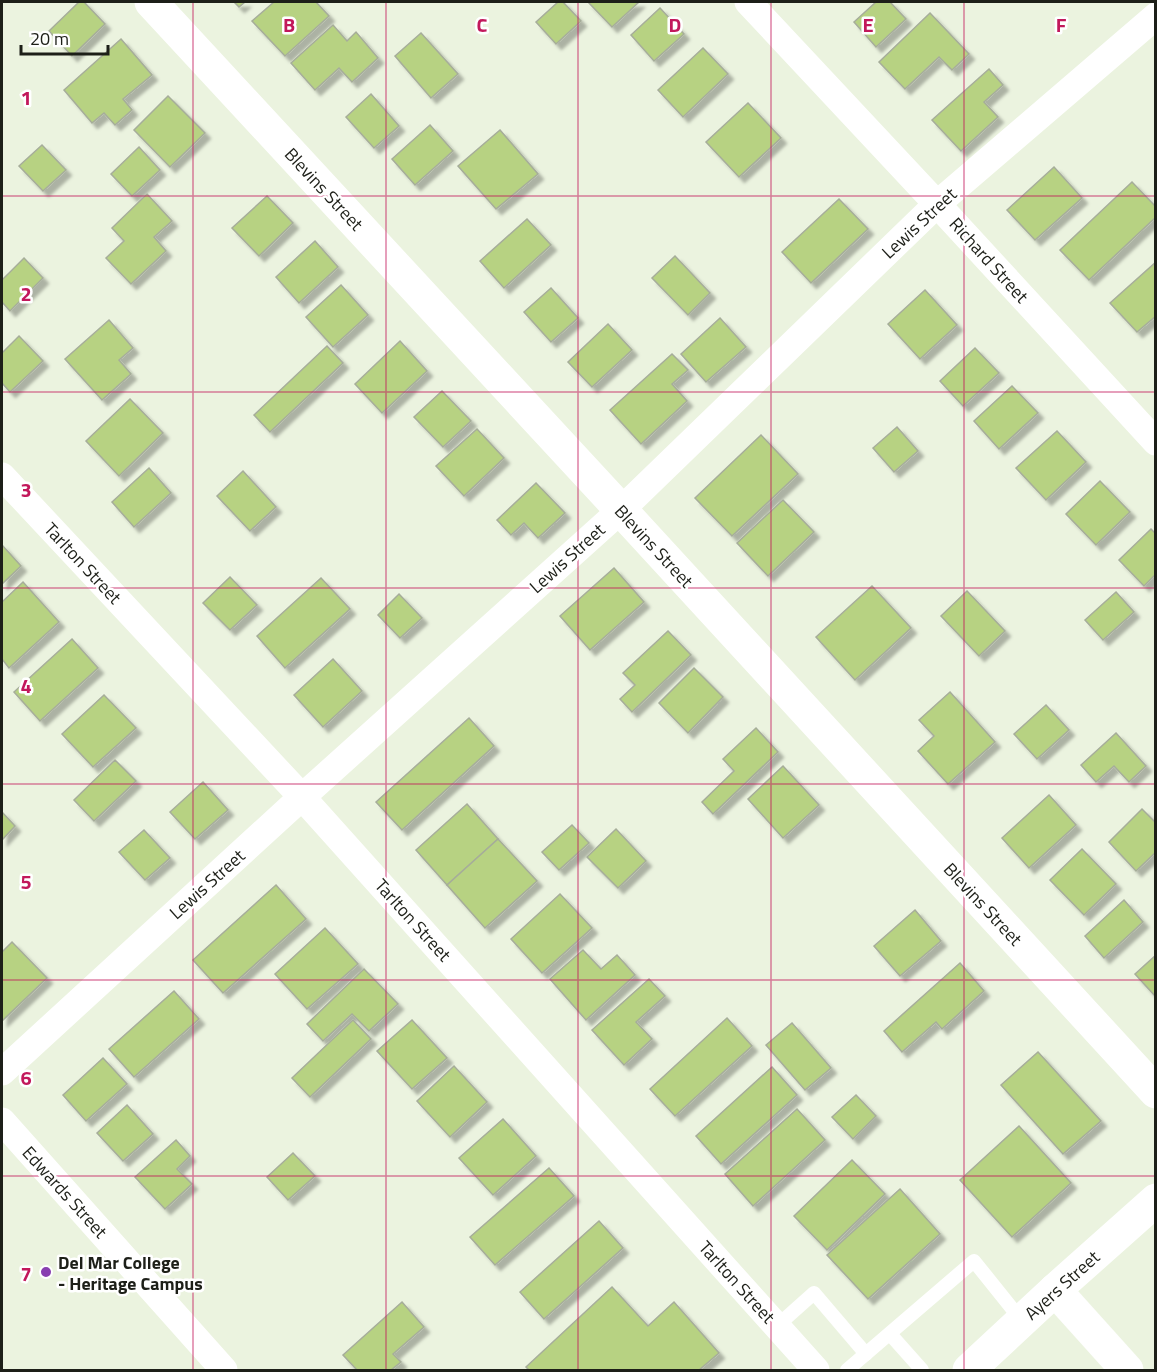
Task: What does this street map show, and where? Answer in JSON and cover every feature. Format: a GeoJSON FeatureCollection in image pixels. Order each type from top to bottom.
{"type":"FeatureCollection","features":[{"type":"Feature","properties":{"kind":"street","name":"Blevins Street"},"geometry":{"type":"LineString","coordinates":[[151,2],[1155,1092]]}},
{"type":"Feature","properties":{"kind":"street","name":"Richard Street"},"geometry":{"type":"LineString","coordinates":[[748,2],[938,204],[1155,442]]}},
{"type":"Feature","properties":{"kind":"street","name":"Lewis Street"},"geometry":{"type":"LineString","coordinates":[[2,1072],[302,797],[621,510],[938,204],[1155,15]]}},
{"type":"Feature","properties":{"kind":"street","name":"Tarlton Street"},"geometry":{"type":"LineString","coordinates":[[2,476],[302,797],[816,1371]]}},
{"type":"Feature","properties":{"kind":"street","name":"Edwards Street"},"geometry":{"type":"LineString","coordinates":[[2,1121],[224,1371]]}},
{"type":"Feature","properties":{"kind":"street","name":"Ayers Street"},"geometry":{"type":"LineString","coordinates":[[969,1371],[1155,1200]]}},
{"type":"Feature","properties":{"kind":"street"},"geometry":{"type":"LineString","coordinates":[[1055,1290],[1122,1368]]}},
{"type":"Feature","properties":{"kind":"lane"},"geometry":{"type":"LineString","coordinates":[[847,1371],[974,1261],[1022,1321]]}},
{"type":"Feature","properties":{"kind":"lane"},"geometry":{"type":"LineString","coordinates":[[777,1326],[814,1293],[866,1354]]}},
{"type":"Feature","properties":{"kind":"lane"},"geometry":{"type":"LineString","coordinates":[[890,1334],[922,1371]]}},
{"type":"Feature","properties":{"kind":"building"},"geometry":{"type":"Polygon","coordinates":[[[79,2],[84,2],[105,24],[72,56],[49,31],[79,2]]]}},
{"type":"Feature","properties":{"kind":"building"},"geometry":{"type":"Polygon","coordinates":[[[234,2],[245,2],[239,7],[234,2]]]}},
{"type":"Feature","properties":{"kind":"building"},"geometry":{"type":"Polygon","coordinates":[[[274,2],[316,2],[329,16],[285,56],[252,21],[274,2]]]}},
{"type":"Feature","properties":{"kind":"building"},"geometry":{"type":"Polygon","coordinates":[[[558,2],[563,2],[581,21],[556,44],[536,22],[558,2]]]}},
{"type":"Feature","properties":{"kind":"building"},"geometry":{"type":"Polygon","coordinates":[[[588,2],[639,2],[612,27],[588,2]]]}},
{"type":"Feature","properties":{"kind":"building"},"geometry":{"type":"Polygon","coordinates":[[[876,2],[890,2],[906,19],[876,47],[854,22],[876,2]]]}},
{"type":"Feature","properties":{"kind":"building"},"geometry":{"type":"Polygon","coordinates":[[[660,8],[684,34],[654,61],[631,35],[660,8]]]}},
{"type":"Feature","properties":{"kind":"building"},"geometry":{"type":"Polygon","coordinates":[[[930,13],[969,54],[952,70],[939,57],[905,89],[879,62],[930,13]]]}},
{"type":"Feature","properties":{"kind":"building"},"geometry":{"type":"Polygon","coordinates":[[[333,25],[347,41],[356,32],[378,58],[352,82],[339,68],[315,90],[291,63],[333,25]]]}},
{"type":"Feature","properties":{"kind":"building"},"geometry":{"type":"Polygon","coordinates":[[[421,33],[458,74],[431,98],[395,56],[421,33]]]}},
{"type":"Feature","properties":{"kind":"building"},"geometry":{"type":"Polygon","coordinates":[[[121,39],[152,75],[123,99],[132,110],[115,125],[104,113],[92,123],[64,90],[121,39]]]}},
{"type":"Feature","properties":{"kind":"building"},"geometry":{"type":"Polygon","coordinates":[[[703,48],[728,74],[683,117],[658,90],[703,48]]]}},
{"type":"Feature","properties":{"kind":"building"},"geometry":{"type":"Polygon","coordinates":[[[989,69],[1003,85],[984,102],[998,117],[961,151],[932,120],[989,69]]]}},
{"type":"Feature","properties":{"kind":"building"},"geometry":{"type":"Polygon","coordinates":[[[371,94],[399,126],[374,148],[346,117],[371,94]]]}},
{"type":"Feature","properties":{"kind":"building"},"geometry":{"type":"Polygon","coordinates":[[[168,96],[205,133],[170,167],[134,130],[168,96]]]}},
{"type":"Feature","properties":{"kind":"building"},"geometry":{"type":"Polygon","coordinates":[[[748,103],[781,138],[739,177],[706,142],[748,103]]]}},
{"type":"Feature","properties":{"kind":"building"},"geometry":{"type":"Polygon","coordinates":[[[430,125],[453,151],[415,185],[392,159],[430,125]]]}},
{"type":"Feature","properties":{"kind":"building"},"geometry":{"type":"Polygon","coordinates":[[[500,130],[538,174],[496,209],[458,166],[500,130]]]}},
{"type":"Feature","properties":{"kind":"building"},"geometry":{"type":"Polygon","coordinates":[[[42,145],[66,170],[43,191],[19,166],[42,145]]]}},
{"type":"Feature","properties":{"kind":"building"},"geometry":{"type":"Polygon","coordinates":[[[139,147],[160,170],[132,196],[111,174],[139,147]]]}},
{"type":"Feature","properties":{"kind":"building"},"geometry":{"type":"Polygon","coordinates":[[[1054,167],[1082,198],[1035,240],[1007,210],[1054,167]]]}},
{"type":"Feature","properties":{"kind":"building"},"geometry":{"type":"Polygon","coordinates":[[[1132,182],[1156,207],[1156,217],[1089,280],[1060,250],[1132,182]]]}},
{"type":"Feature","properties":{"kind":"building"},"geometry":{"type":"Polygon","coordinates":[[[147,194],[172,221],[154,237],[166,251],[131,284],[106,258],[124,241],[112,228],[147,194]]]}},
{"type":"Feature","properties":{"kind":"building"},"geometry":{"type":"Polygon","coordinates":[[[267,196],[293,223],[259,256],[232,228],[267,196]]]}},
{"type":"Feature","properties":{"kind":"building"},"geometry":{"type":"Polygon","coordinates":[[[839,199],[868,229],[811,283],[782,252],[839,199]]]}},
{"type":"Feature","properties":{"kind":"building"},"geometry":{"type":"Polygon","coordinates":[[[527,219],[551,245],[504,288],[480,261],[527,219]]]}},
{"type":"Feature","properties":{"kind":"building"},"geometry":{"type":"Polygon","coordinates":[[[315,241],[338,267],[299,303],[276,277],[315,241]]]}},
{"type":"Feature","properties":{"kind":"building"},"geometry":{"type":"Polygon","coordinates":[[[675,256],[710,293],[688,315],[652,278],[675,256]]]}},
{"type":"Feature","properties":{"kind":"building"},"geometry":{"type":"Polygon","coordinates":[[[24,258],[43,278],[10,311],[2,302],[2,280],[24,258]]]}},
{"type":"Feature","properties":{"kind":"building"},"geometry":{"type":"Polygon","coordinates":[[[1156,262],[1156,316],[1137,332],[1110,303],[1156,262]]]}},
{"type":"Feature","properties":{"kind":"building"},"geometry":{"type":"Polygon","coordinates":[[[341,285],[368,315],[333,347],[306,317],[341,285]]]}},
{"type":"Feature","properties":{"kind":"building"},"geometry":{"type":"Polygon","coordinates":[[[551,288],[578,318],[551,342],[524,312],[551,288]]]}},
{"type":"Feature","properties":{"kind":"building"},"geometry":{"type":"Polygon","coordinates":[[[925,290],[957,325],[920,359],[888,324],[925,290]]]}},
{"type":"Feature","properties":{"kind":"building"},"geometry":{"type":"Polygon","coordinates":[[[720,318],[746,347],[706,382],[681,354],[720,318]]]}},
{"type":"Feature","properties":{"kind":"building"},"geometry":{"type":"Polygon","coordinates":[[[109,320],[133,348],[119,360],[131,374],[102,400],[65,359],[109,320]]]}},
{"type":"Feature","properties":{"kind":"building"},"geometry":{"type":"Polygon","coordinates":[[[608,324],[632,350],[592,387],[568,362],[608,324]]]}},
{"type":"Feature","properties":{"kind":"building"},"geometry":{"type":"Polygon","coordinates":[[[19,336],[43,361],[10,392],[2,383],[2,353],[19,336]]]}},
{"type":"Feature","properties":{"kind":"building"},"geometry":{"type":"Polygon","coordinates":[[[400,341],[427,371],[382,413],[355,384],[400,341]]]}},
{"type":"Feature","properties":{"kind":"building"},"geometry":{"type":"Polygon","coordinates":[[[327,346],[343,363],[270,432],[254,415],[327,346]]]}},
{"type":"Feature","properties":{"kind":"building"},"geometry":{"type":"Polygon","coordinates":[[[975,348],[999,373],[963,406],[940,381],[975,348]]]}},
{"type":"Feature","properties":{"kind":"building"},"geometry":{"type":"Polygon","coordinates":[[[672,354],[688,370],[672,384],[687,401],[641,444],[610,410],[672,354]]]}},
{"type":"Feature","properties":{"kind":"building"},"geometry":{"type":"Polygon","coordinates":[[[1012,386],[1038,413],[999,449],[974,421],[1012,386]]]}},
{"type":"Feature","properties":{"kind":"building"},"geometry":{"type":"Polygon","coordinates":[[[442,391],[471,421],[443,447],[414,417],[442,391]]]}},
{"type":"Feature","properties":{"kind":"building"},"geometry":{"type":"Polygon","coordinates":[[[130,399],[163,433],[119,476],[86,441],[130,399]]]}},
{"type":"Feature","properties":{"kind":"building"},"geometry":{"type":"Polygon","coordinates":[[[897,427],[918,451],[894,472],[873,448],[897,427]]]}},
{"type":"Feature","properties":{"kind":"building"},"geometry":{"type":"Polygon","coordinates":[[[477,429],[504,458],[464,496],[436,466],[477,429]]]}},
{"type":"Feature","properties":{"kind":"building"},"geometry":{"type":"Polygon","coordinates":[[[1057,431],[1086,462],[1046,500],[1016,468],[1057,431]]]}},
{"type":"Feature","properties":{"kind":"building"},"geometry":{"type":"Polygon","coordinates":[[[761,435],[798,474],[732,536],[695,498],[761,435]]]}},
{"type":"Feature","properties":{"kind":"building"},"geometry":{"type":"Polygon","coordinates":[[[149,468],[171,493],[134,527],[112,502],[149,468]]]}},
{"type":"Feature","properties":{"kind":"building"},"geometry":{"type":"Polygon","coordinates":[[[243,471],[276,507],[250,531],[217,496],[243,471]]]}},
{"type":"Feature","properties":{"kind":"building"},"geometry":{"type":"Polygon","coordinates":[[[1100,481],[1130,512],[1096,545],[1066,514],[1100,481]]]}},
{"type":"Feature","properties":{"kind":"building"},"geometry":{"type":"Polygon","coordinates":[[[536,483],[565,513],[538,538],[524,523],[511,535],[497,520],[536,483]]]}},
{"type":"Feature","properties":{"kind":"building"},"geometry":{"type":"Polygon","coordinates":[[[783,500],[814,532],[768,576],[737,543],[783,500]]]}},
{"type":"Feature","properties":{"kind":"building"},"geometry":{"type":"Polygon","coordinates":[[[1151,529],[1156,534],[1156,574],[1144,586],[1119,560],[1151,529]]]}},
{"type":"Feature","properties":{"kind":"building"},"geometry":{"type":"Polygon","coordinates":[[[2,545],[21,566],[2,584],[2,545]]]}},
{"type":"Feature","properties":{"kind":"building"},"geometry":{"type":"Polygon","coordinates":[[[614,568],[644,602],[590,650],[560,616],[614,568]]]}},
{"type":"Feature","properties":{"kind":"building"},"geometry":{"type":"Polygon","coordinates":[[[230,577],[257,605],[230,630],[203,603],[230,577]]]}},
{"type":"Feature","properties":{"kind":"building"},"geometry":{"type":"Polygon","coordinates":[[[321,578],[350,609],[285,668],[257,636],[321,578]]]}},
{"type":"Feature","properties":{"kind":"building"},"geometry":{"type":"Polygon","coordinates":[[[23,582],[59,622],[9,668],[2,659],[2,602],[23,582]]]}},
{"type":"Feature","properties":{"kind":"building"},"geometry":{"type":"Polygon","coordinates":[[[872,586],[911,628],[855,680],[816,637],[872,586]]]}},
{"type":"Feature","properties":{"kind":"building"},"geometry":{"type":"Polygon","coordinates":[[[967,591],[1005,631],[979,656],[941,616],[967,591]]]}},
{"type":"Feature","properties":{"kind":"building"},"geometry":{"type":"Polygon","coordinates":[[[1116,592],[1134,612],[1103,640],[1085,620],[1116,592]]]}},
{"type":"Feature","properties":{"kind":"building"},"geometry":{"type":"Polygon","coordinates":[[[399,594],[422,618],[400,638],[378,615],[399,594]]]}},
{"type":"Feature","properties":{"kind":"building"},"geometry":{"type":"Polygon","coordinates":[[[668,631],[691,655],[632,712],[620,699],[635,685],[623,673],[668,631]]]}},
{"type":"Feature","properties":{"kind":"building"},"geometry":{"type":"Polygon","coordinates":[[[72,639],[98,668],[40,721],[14,692],[72,639]]]}},
{"type":"Feature","properties":{"kind":"building"},"geometry":{"type":"Polygon","coordinates":[[[333,659],[362,691],[323,727],[294,695],[333,659]]]}},
{"type":"Feature","properties":{"kind":"building"},"geometry":{"type":"Polygon","coordinates":[[[694,668],[723,697],[688,733],[659,703],[694,668]]]}},
{"type":"Feature","properties":{"kind":"building"},"geometry":{"type":"Polygon","coordinates":[[[950,692],[995,742],[948,784],[918,751],[934,736],[919,720],[950,692]]]}},
{"type":"Feature","properties":{"kind":"building"},"geometry":{"type":"Polygon","coordinates":[[[104,695],[136,728],[93,767],[62,734],[104,695]]]}},
{"type":"Feature","properties":{"kind":"building"},"geometry":{"type":"Polygon","coordinates":[[[1046,705],[1069,730],[1037,759],[1014,734],[1046,705]]]}},
{"type":"Feature","properties":{"kind":"building"},"geometry":{"type":"Polygon","coordinates":[[[469,718],[494,746],[402,830],[376,802],[469,718]]]}},
{"type":"Feature","properties":{"kind":"building"},"geometry":{"type":"Polygon","coordinates":[[[756,728],[778,752],[713,814],[702,802],[734,771],[723,759],[756,728]]]}},
{"type":"Feature","properties":{"kind":"building"},"geometry":{"type":"Polygon","coordinates":[[[1116,733],[1146,766],[1129,782],[1114,766],[1096,782],[1081,765],[1116,733]]]}},
{"type":"Feature","properties":{"kind":"building"},"geometry":{"type":"Polygon","coordinates":[[[115,760],[136,781],[94,821],[74,800],[115,760]]]}},
{"type":"Feature","properties":{"kind":"building"},"geometry":{"type":"Polygon","coordinates":[[[783,766],[819,805],[783,838],[748,799],[783,766]]]}},
{"type":"Feature","properties":{"kind":"building"},"geometry":{"type":"Polygon","coordinates":[[[203,782],[228,810],[195,839],[170,812],[203,782]]]}},
{"type":"Feature","properties":{"kind":"building"},"geometry":{"type":"Polygon","coordinates":[[[1049,795],[1076,825],[1029,868],[1002,838],[1049,795]]]}},
{"type":"Feature","properties":{"kind":"building"},"geometry":{"type":"Polygon","coordinates":[[[467,804],[498,839],[447,885],[416,850],[467,804]]]}},
{"type":"Feature","properties":{"kind":"building"},"geometry":{"type":"Polygon","coordinates":[[[1142,809],[1156,823],[1156,852],[1136,871],[1109,842],[1142,809]]]}},
{"type":"Feature","properties":{"kind":"building"},"geometry":{"type":"Polygon","coordinates":[[[2,812],[15,826],[2,840],[2,812]]]}},
{"type":"Feature","properties":{"kind":"building"},"geometry":{"type":"Polygon","coordinates":[[[572,825],[589,843],[559,870],[542,852],[572,825]]]}},
{"type":"Feature","properties":{"kind":"building"},"geometry":{"type":"Polygon","coordinates":[[[616,829],[646,861],[618,888],[587,857],[616,829]]]}},
{"type":"Feature","properties":{"kind":"building"},"geometry":{"type":"Polygon","coordinates":[[[144,830],[170,858],[145,880],[119,852],[144,830]]]}},
{"type":"Feature","properties":{"kind":"building"},"geometry":{"type":"Polygon","coordinates":[[[498,839],[537,881],[485,928],[447,885],[498,839]]]}},
{"type":"Feature","properties":{"kind":"building"},"geometry":{"type":"Polygon","coordinates":[[[1082,849],[1116,884],[1084,915],[1050,880],[1082,849]]]}},
{"type":"Feature","properties":{"kind":"building"},"geometry":{"type":"Polygon","coordinates":[[[276,885],[306,919],[223,993],[193,960],[276,885]]]}},
{"type":"Feature","properties":{"kind":"building"},"geometry":{"type":"Polygon","coordinates":[[[560,894],[592,928],[542,973],[511,939],[560,894]]]}},
{"type":"Feature","properties":{"kind":"building"},"geometry":{"type":"Polygon","coordinates":[[[1124,900],[1143,922],[1104,958],[1085,936],[1124,900]]]}},
{"type":"Feature","properties":{"kind":"building"},"geometry":{"type":"Polygon","coordinates":[[[915,910],[941,941],[900,976],[874,946],[915,910]]]}},
{"type":"Feature","properties":{"kind":"building"},"geometry":{"type":"Polygon","coordinates":[[[325,928],[358,964],[307,1009],[275,974],[325,928]]]}},
{"type":"Feature","properties":{"kind":"building"},"geometry":{"type":"Polygon","coordinates":[[[12,942],[47,978],[2,1021],[2,952],[12,942]]]}},
{"type":"Feature","properties":{"kind":"building"},"geometry":{"type":"Polygon","coordinates":[[[583,950],[601,969],[617,955],[635,975],[586,1020],[550,979],[583,950]]]}},
{"type":"Feature","properties":{"kind":"building"},"geometry":{"type":"Polygon","coordinates":[[[1156,955],[1156,997],[1135,974],[1156,955]]]}},
{"type":"Feature","properties":{"kind":"building"},"geometry":{"type":"Polygon","coordinates":[[[960,963],[984,991],[942,1029],[936,1022],[902,1052],[884,1031],[960,963]]]}},
{"type":"Feature","properties":{"kind":"building"},"geometry":{"type":"Polygon","coordinates":[[[364,969],[398,1004],[369,1031],[352,1014],[323,1041],[307,1024],[364,969]]]}},
{"type":"Feature","properties":{"kind":"building"},"geometry":{"type":"Polygon","coordinates":[[[649,979],[665,996],[636,1022],[652,1039],[624,1065],[592,1030],[649,979]]]}},
{"type":"Feature","properties":{"kind":"building"},"geometry":{"type":"Polygon","coordinates":[[[174,991],[199,1019],[134,1077],[109,1049],[174,991]]]}},
{"type":"Feature","properties":{"kind":"building"},"geometry":{"type":"Polygon","coordinates":[[[727,1018],[752,1046],[675,1116],[650,1089],[727,1018]]]}},
{"type":"Feature","properties":{"kind":"building"},"geometry":{"type":"Polygon","coordinates":[[[353,1020],[371,1039],[310,1097],[292,1078],[353,1020]]]}},
{"type":"Feature","properties":{"kind":"building"},"geometry":{"type":"Polygon","coordinates":[[[412,1020],[447,1058],[412,1089],[377,1051],[412,1020]]]}},
{"type":"Feature","properties":{"kind":"building"},"geometry":{"type":"Polygon","coordinates":[[[792,1023],[831,1068],[805,1090],[766,1045],[792,1023]]]}},
{"type":"Feature","properties":{"kind":"building"},"geometry":{"type":"Polygon","coordinates":[[[1038,1052],[1101,1121],[1063,1154],[1001,1085],[1038,1052]]]}},
{"type":"Feature","properties":{"kind":"building"},"geometry":{"type":"Polygon","coordinates":[[[103,1058],[127,1084],[86,1121],[63,1095],[103,1058]]]}},
{"type":"Feature","properties":{"kind":"building"},"geometry":{"type":"Polygon","coordinates":[[[454,1066],[487,1102],[450,1137],[417,1101],[454,1066]]]}},
{"type":"Feature","properties":{"kind":"building"},"geometry":{"type":"Polygon","coordinates":[[[772,1067],[797,1095],[721,1164],[696,1136],[772,1067]]]}},
{"type":"Feature","properties":{"kind":"building"},"geometry":{"type":"Polygon","coordinates":[[[856,1095],[876,1116],[853,1139],[832,1117],[856,1095]]]}},
{"type":"Feature","properties":{"kind":"building"},"geometry":{"type":"Polygon","coordinates":[[[127,1105],[153,1134],[123,1161],[97,1133],[127,1105]]]}},
{"type":"Feature","properties":{"kind":"building"},"geometry":{"type":"Polygon","coordinates":[[[797,1109],[825,1140],[753,1206],[725,1174],[797,1109]]]}},
{"type":"Feature","properties":{"kind":"building"},"geometry":{"type":"Polygon","coordinates":[[[503,1119],[536,1156],[493,1195],[459,1158],[503,1119]]]}},
{"type":"Feature","properties":{"kind":"building"},"geometry":{"type":"Polygon","coordinates":[[[1019,1126],[1071,1183],[1012,1237],[960,1180],[1019,1126]]]}},
{"type":"Feature","properties":{"kind":"building"},"geometry":{"type":"Polygon","coordinates":[[[176,1140],[190,1156],[177,1169],[192,1184],[165,1209],[135,1177],[176,1140]]]}},
{"type":"Feature","properties":{"kind":"building"},"geometry":{"type":"Polygon","coordinates":[[[293,1153],[315,1176],[288,1200],[267,1177],[293,1153]]]}},
{"type":"Feature","properties":{"kind":"building"},"geometry":{"type":"Polygon","coordinates":[[[852,1160],[885,1194],[827,1250],[794,1216],[852,1160]]]}},
{"type":"Feature","properties":{"kind":"building"},"geometry":{"type":"Polygon","coordinates":[[[549,1168],[574,1196],[495,1265],[470,1237],[549,1168]]]}},
{"type":"Feature","properties":{"kind":"building"},"geometry":{"type":"Polygon","coordinates":[[[900,1189],[940,1234],[868,1299],[827,1255],[900,1189]]]}},
{"type":"Feature","properties":{"kind":"building"},"geometry":{"type":"Polygon","coordinates":[[[599,1221],[623,1248],[544,1319],[520,1292],[599,1221]]]}},
{"type":"Feature","properties":{"kind":"building"},"geometry":{"type":"Polygon","coordinates":[[[612,1287],[648,1326],[674,1302],[719,1353],[699,1370],[529,1370],[526,1367],[612,1287]]]}},
{"type":"Feature","properties":{"kind":"building"},"geometry":{"type":"Polygon","coordinates":[[[402,1302],[424,1327],[393,1354],[401,1362],[391,1370],[357,1370],[343,1355],[402,1302]]]}},
{"type":"Feature","properties":{"kind":"place","name":"Del Mar College - Heritage Campus"},"geometry":{"type":"Point","coordinates":[46,1272]}}]}
